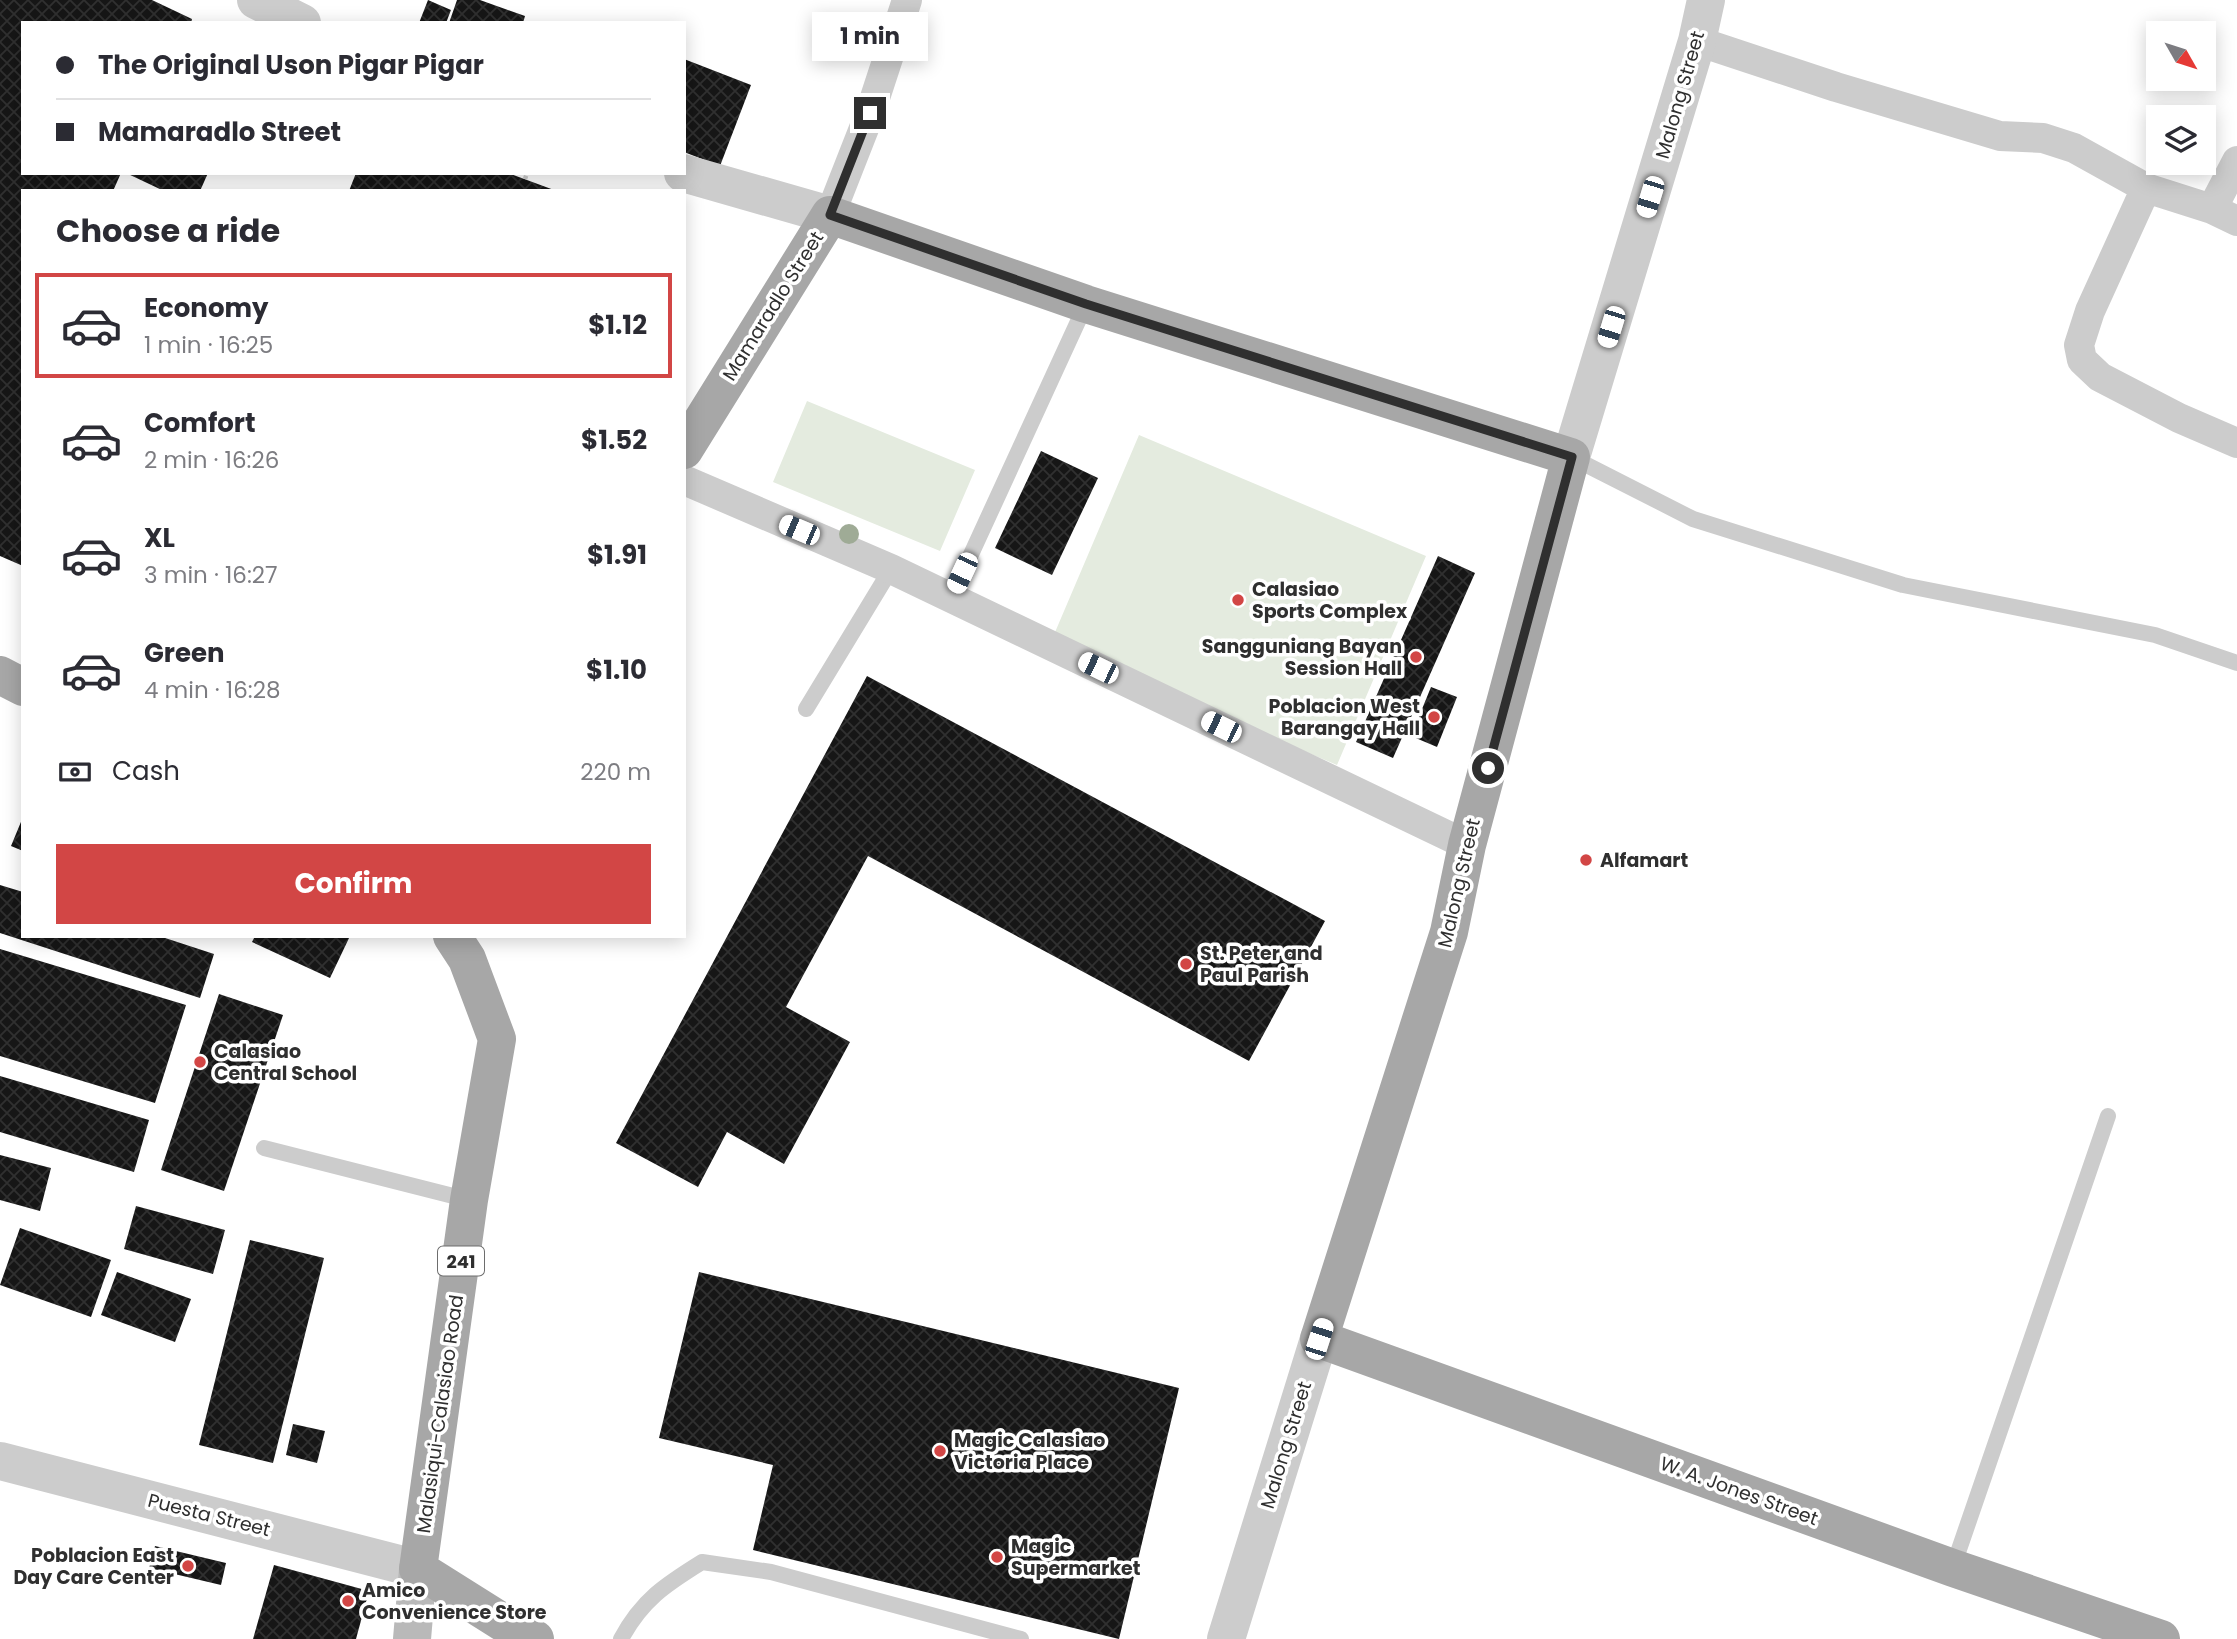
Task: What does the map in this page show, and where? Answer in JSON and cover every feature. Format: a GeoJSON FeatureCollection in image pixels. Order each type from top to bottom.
{"type":"FeatureCollection","features":[{"type":"Feature","properties":{"kind":"main road"},"geometry":{"type":"LineString","coordinates":[[830,215],[1086,304],[1572,457]]}},
{"type":"Feature","properties":{"kind":"main road","name":"Mamaradlo Street"},"geometry":{"type":"LineString","coordinates":[[686,447],[830,215]]}},
{"type":"Feature","properties":{"kind":"main road","name":"Malong Street"},"geometry":{"type":"LineString","coordinates":[[1319,1339],[1449,932],[1467,845],[1572,457]]}},
{"type":"Feature","properties":{"kind":"main road"},"geometry":{"type":"LineString","coordinates":[[0,676],[21,686]]}},
{"type":"Feature","properties":{"kind":"main road","name":"Malasiqui-Calasiao Road"},"geometry":{"type":"LineString","coordinates":[[418,1569],[469,1200],[497,1039],[468,944]]}},
{"type":"Feature","properties":{"kind":"main road","name":"W. A. Jones Street"},"geometry":{"type":"LineString","coordinates":[[1319,1339],[1953,1568],[2161,1639]]}},
{"type":"Feature","properties":{"kind":"main road"},"geometry":{"type":"LineString","coordinates":[[412,1639],[418,1569],[528,1638]]}},
{"type":"Feature","properties":{"kind":"street"},"geometry":{"type":"LineString","coordinates":[[256,0],[298,21]]}},
{"type":"Feature","properties":{"kind":"street","name":"Mamaradlo Street"},"geometry":{"type":"LineString","coordinates":[[830,215],[870,113],[908,0]]}},
{"type":"Feature","properties":{"kind":"street","name":"Malong Street"},"geometry":{"type":"LineString","coordinates":[[1572,457],[1697,41],[1706,0]]}},
{"type":"Feature","properties":{"kind":"street"},"geometry":{"type":"LineString","coordinates":[[1697,41],[1836,87],[2000,136],[2043,138],[2074,149],[2146,188],[2225,215],[2237,160]]}},
{"type":"Feature","properties":{"kind":"street"},"geometry":{"type":"LineString","coordinates":[[686,174],[830,215]]}},
{"type":"Feature","properties":{"kind":"street"},"geometry":{"type":"LineString","coordinates":[[2146,188],[2090,310],[2079,345],[2081,360],[2100,377],[2179,418],[2237,443]]}},
{"type":"Feature","properties":{"kind":"street"},"geometry":{"type":"LineString","coordinates":[[686,481],[891,569],[1467,845]]}},
{"type":"Feature","properties":{"kind":"street","name":"Malong Street"},"geometry":{"type":"LineString","coordinates":[[1226,1639],[1319,1339]]}},
{"type":"Feature","properties":{"kind":"street","name":"Puesta Street"},"geometry":{"type":"LineString","coordinates":[[0,1461],[418,1569]]}},
{"type":"Feature","properties":{"kind":"lane"},"geometry":{"type":"LineString","coordinates":[[951,598],[1086,304]]}},
{"type":"Feature","properties":{"kind":"lane"},"geometry":{"type":"LineString","coordinates":[[1572,457],[1693,519],[1890,580],[2155,635],[2237,663]]}},
{"type":"Feature","properties":{"kind":"lane"},"geometry":{"type":"LineString","coordinates":[[806,709],[891,569]]}},
{"type":"Feature","properties":{"kind":"lane"},"geometry":{"type":"LineString","coordinates":[[1953,1568],[2108,1116]]}},
{"type":"Feature","properties":{"kind":"lane"},"geometry":{"type":"LineString","coordinates":[[264,1148],[469,1200]]}},
{"type":"Feature","properties":{"kind":"lane"},"geometry":{"type":"LineString","coordinates":[[621,1639],[632,1618],[661,1587],[702,1562],[771,1572],[1021,1639]]}},
{"type":"Feature","properties":{"kind":"shaded area"},"geometry":{"type":"Polygon","coordinates":[[[807,401],[975,470],[940,551],[773,482],[807,401]]]}},
{"type":"Feature","properties":{"kind":"shaded area","name":"Calasiao Sports Complex"},"geometry":{"type":"Polygon","coordinates":[[[1139,435],[1426,556],[1337,765],[1050,644],[1139,435]]]}},
{"type":"Feature","properties":{"kind":"building"},"geometry":{"type":"Polygon","coordinates":[[[0,0],[152,0],[192,21],[21,21],[21,175],[120,175],[114,189],[21,189],[21,565],[0,556],[0,0]]]}},
{"type":"Feature","properties":{"kind":"building"},"geometry":{"type":"Polygon","coordinates":[[[428,0],[451,10],[447,21],[420,21],[428,0]]]}},
{"type":"Feature","properties":{"kind":"building"},"geometry":{"type":"Polygon","coordinates":[[[457,0],[480,0],[525,16],[524,21],[450,21],[457,0]]]}},
{"type":"Feature","properties":{"kind":"building"},"geometry":{"type":"Polygon","coordinates":[[[686,60],[751,85],[720,166],[686,153],[686,60]]]}},
{"type":"Feature","properties":{"kind":"building"},"geometry":{"type":"Polygon","coordinates":[[[130,175],[207,175],[201,189],[160,189],[130,175]]]}},
{"type":"Feature","properties":{"kind":"building"},"geometry":{"type":"Polygon","coordinates":[[[355,175],[513,175],[551,189],[350,189],[355,175]]]}},
{"type":"Feature","properties":{"kind":"building"},"geometry":{"type":"Polygon","coordinates":[[[1041,451],[1098,478],[1052,575],[995,548],[1041,451]]]}},
{"type":"Feature","properties":{"kind":"building","name":"Sangguniang Bayan Session Hall"},"geometry":{"type":"Polygon","coordinates":[[[1438,556],[1475,573],[1393,758],[1356,742],[1438,556]]]}},
{"type":"Feature","properties":{"kind":"building","name":"St. Peter and Paul Parish"},"geometry":{"type":"Polygon","coordinates":[[[867,676],[1325,921],[1249,1061],[868,856],[786,1007],[850,1042],[784,1164],[727,1132],[698,1187],[616,1143],[867,676]]]}},
{"type":"Feature","properties":{"kind":"building","name":"Poblacion West Barangay Hall"},"geometry":{"type":"Polygon","coordinates":[[[1431,687],[1457,697],[1437,747],[1411,736],[1431,687]]]}},
{"type":"Feature","properties":{"kind":"building"},"geometry":{"type":"Polygon","coordinates":[[[21,822],[21,850],[11,846],[21,822]]]}},
{"type":"Feature","properties":{"kind":"building"},"geometry":{"type":"Polygon","coordinates":[[[0,885],[21,891],[21,938],[165,938],[214,954],[200,998],[0,933],[0,885]]]}},
{"type":"Feature","properties":{"kind":"building"},"geometry":{"type":"Polygon","coordinates":[[[254,938],[349,938],[330,978],[252,942],[254,938]]]}},
{"type":"Feature","properties":{"kind":"building"},"geometry":{"type":"Polygon","coordinates":[[[0,949],[186,1005],[155,1103],[0,1056],[0,949]]]}},
{"type":"Feature","properties":{"kind":"building"},"geometry":{"type":"Polygon","coordinates":[[[219,994],[283,1015],[224,1191],[161,1170],[219,994]]]}},
{"type":"Feature","properties":{"kind":"building"},"geometry":{"type":"Polygon","coordinates":[[[0,1076],[149,1120],[134,1172],[0,1132],[0,1076]]]}},
{"type":"Feature","properties":{"kind":"building"},"geometry":{"type":"Polygon","coordinates":[[[0,1155],[51,1168],[40,1211],[0,1200],[0,1155]]]}},
{"type":"Feature","properties":{"kind":"building"},"geometry":{"type":"Polygon","coordinates":[[[136,1206],[225,1230],[213,1274],[124,1249],[136,1206]]]}},
{"type":"Feature","properties":{"kind":"building"},"geometry":{"type":"Polygon","coordinates":[[[20,1228],[111,1260],[91,1317],[0,1285],[20,1228]]]}},
{"type":"Feature","properties":{"kind":"building"},"geometry":{"type":"Polygon","coordinates":[[[250,1240],[324,1258],[273,1463],[199,1445],[250,1240]]]}},
{"type":"Feature","properties":{"kind":"building"},"geometry":{"type":"Polygon","coordinates":[[[117,1272],[191,1299],[175,1342],[101,1315],[117,1272]]]}},
{"type":"Feature","properties":{"kind":"building","name":"Magic Calasiao Victoria Place"},"geometry":{"type":"Polygon","coordinates":[[[699,1272],[1179,1388],[1119,1639],[753,1550],[773,1465],[659,1438],[699,1272]]]}},
{"type":"Feature","properties":{"kind":"building"},"geometry":{"type":"Polygon","coordinates":[[[293,1424],[325,1431],[317,1463],[286,1455],[293,1424]]]}},
{"type":"Feature","properties":{"kind":"building","name":"Poblacion East Day Care Center"},"geometry":{"type":"Polygon","coordinates":[[[155,1546],[226,1563],[221,1585],[149,1568],[155,1546]]]}},
{"type":"Feature","properties":{"kind":"building"},"geometry":{"type":"Polygon","coordinates":[[[274,1565],[369,1591],[356,1639],[253,1639],[274,1565]]]}},
{"type":"Feature","properties":{"kind":"place","name":"Calasiao Sports Complex"},"geometry":{"type":"Point","coordinates":[1238,600]}},
{"type":"Feature","properties":{"kind":"place","name":"Sangguniang Bayan Session Hall"},"geometry":{"type":"Point","coordinates":[1416,657]}},
{"type":"Feature","properties":{"kind":"place","name":"Poblacion West Barangay Hall"},"geometry":{"type":"Point","coordinates":[1434,717]}},
{"type":"Feature","properties":{"kind":"place","name":"Alfamart"},"geometry":{"type":"Point","coordinates":[1586,860]}},
{"type":"Feature","properties":{"kind":"place","name":"St. Peter and Paul Parish"},"geometry":{"type":"Point","coordinates":[1186,964]}},
{"type":"Feature","properties":{"kind":"place","name":"Calasiao Central School"},"geometry":{"type":"Point","coordinates":[200,1062]}},
{"type":"Feature","properties":{"kind":"place","name":"Magic Calasiao Victoria Place"},"geometry":{"type":"Point","coordinates":[940,1451]}},
{"type":"Feature","properties":{"kind":"place","name":"Magic Supermarket"},"geometry":{"type":"Point","coordinates":[997,1557]}},
{"type":"Feature","properties":{"kind":"place","name":"Poblacion East Day Care Center"},"geometry":{"type":"Point","coordinates":[188,1566]}},
{"type":"Feature","properties":{"kind":"place","name":"Amico Convenience Store"},"geometry":{"type":"Point","coordinates":[348,1601]}},
{"type":"Feature","properties":{"kind":"route"},"geometry":{"type":"LineString","coordinates":[[870,113],[830,215],[1086,304],[1572,457],[1488,768]]}}]}
